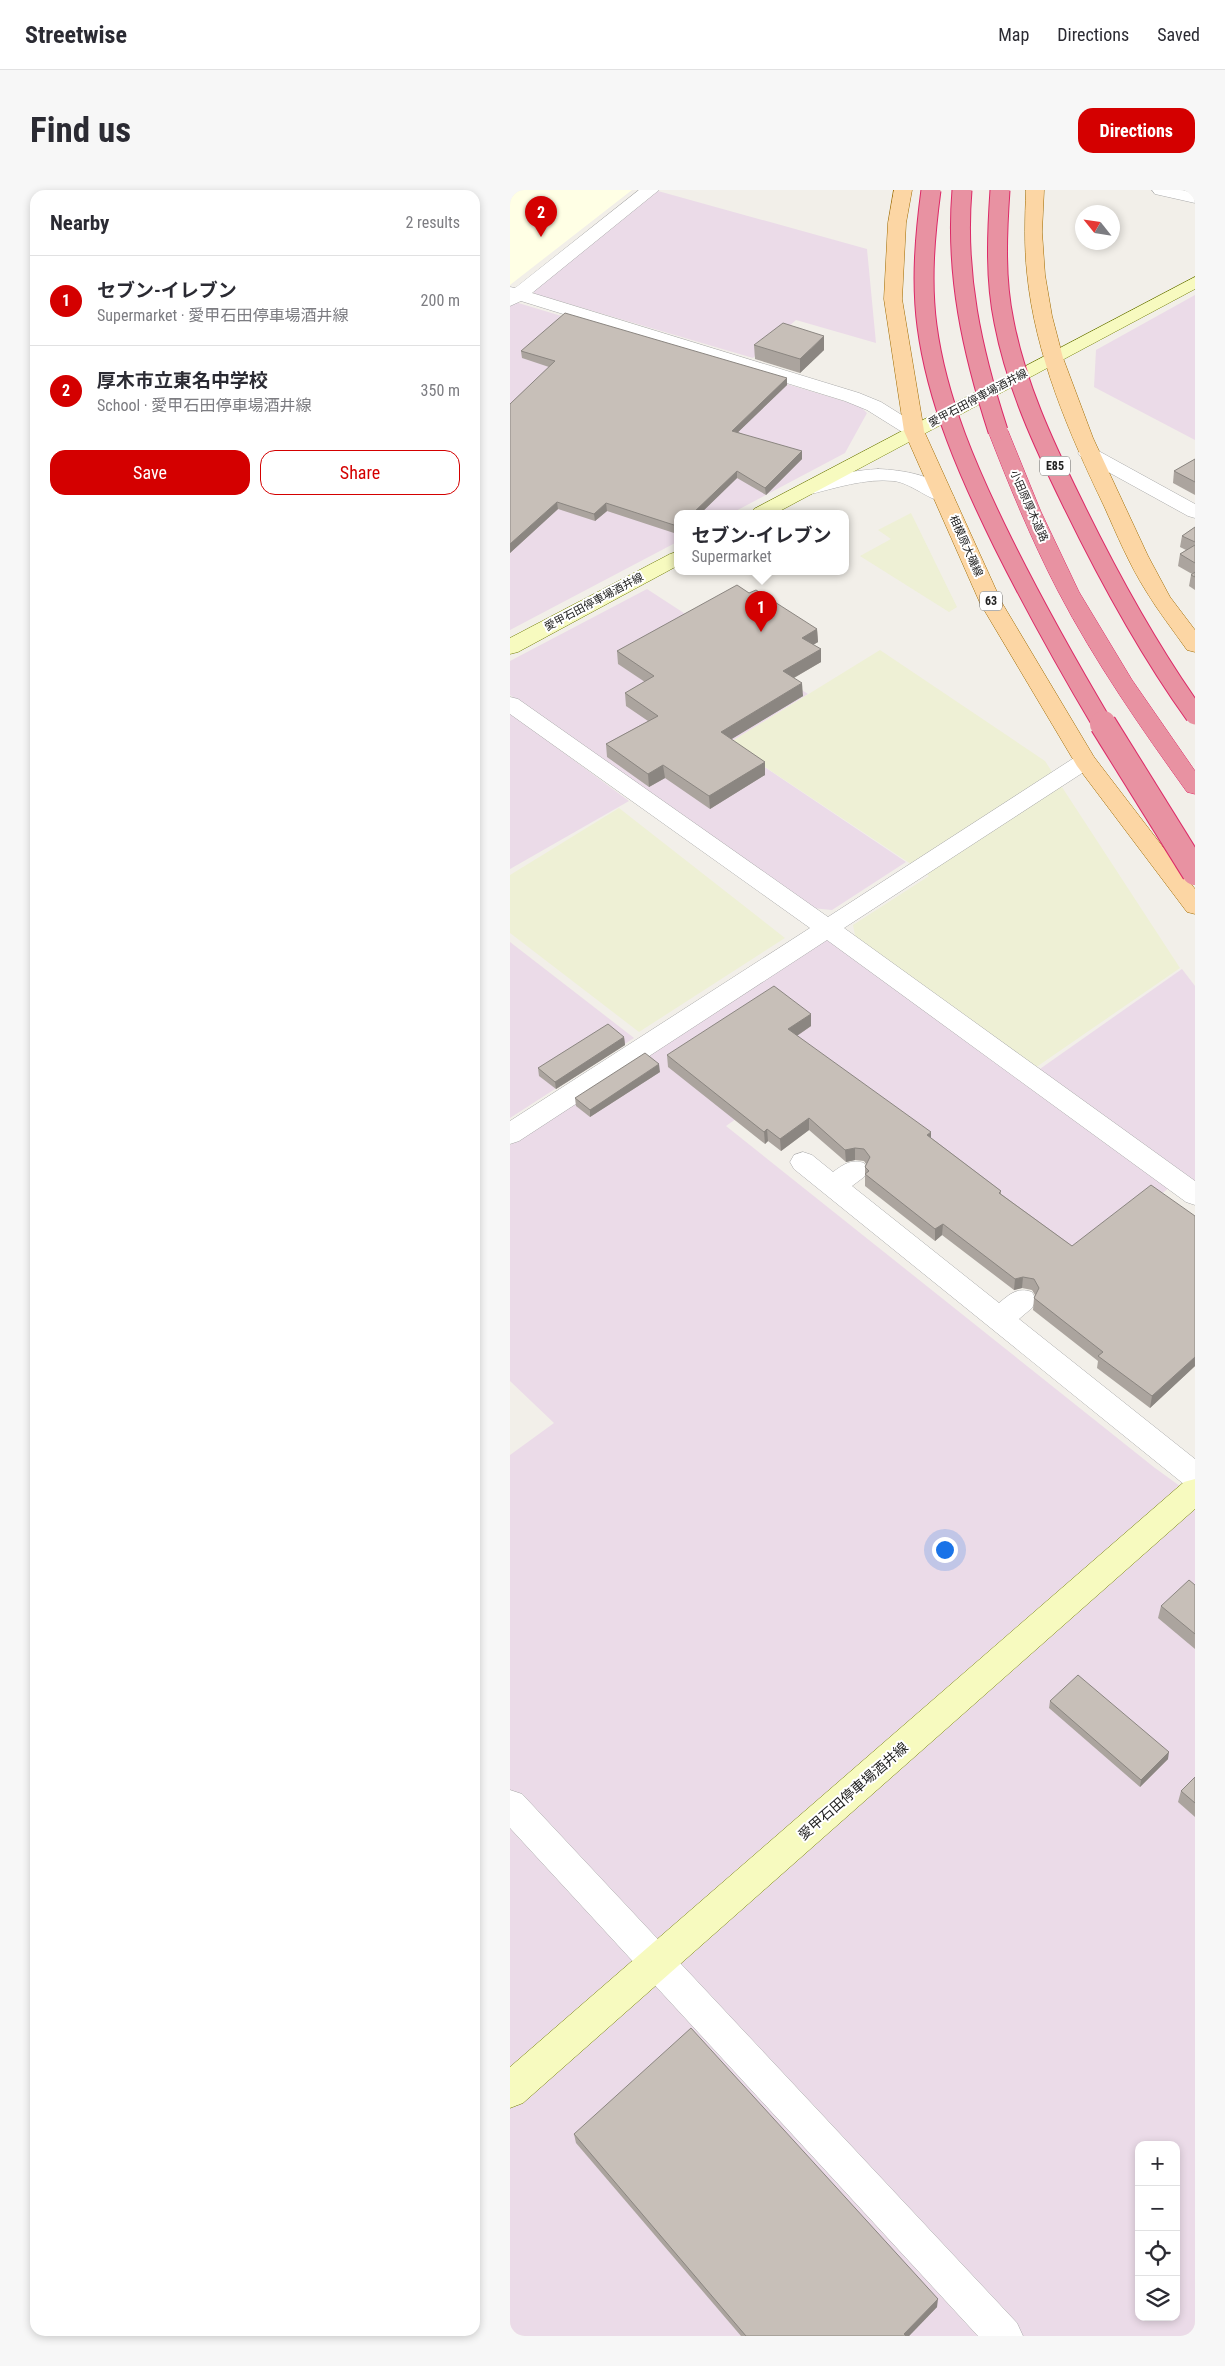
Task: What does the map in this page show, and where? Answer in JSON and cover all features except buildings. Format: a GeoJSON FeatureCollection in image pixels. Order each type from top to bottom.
{"type":"FeatureCollection","features":[{"type":"Feature","properties":{"kind":"highway"},"geometry":{"type":"LineString","coordinates":[[931,190],[925,237],[924,279],[927,326],[935,366],[956,436],[994,524],[1058,652],[1195,872]]}},
{"type":"Feature","properties":{"kind":"highway","name":"小田原厚木道路"},"geometry":{"type":"LineString","coordinates":[[962,190],[960,211],[961,272],[971,340],[994,416],[1020,490],[1060,573],[1096,641],[1146,720],[1195,787]]}},
{"type":"Feature","properties":{"kind":"highway","name":"E85"},"geometry":{"type":"LineString","coordinates":[[1000,190],[997,274],[1008,339],[1032,412],[1062,484],[1103,564],[1140,632],[1195,715]]}},
{"type":"Feature","properties":{"kind":"main road","name":"相模原大磯線"},"geometry":{"type":"LineString","coordinates":[[904,190],[897,223],[893,299],[914,431],[991,603],[1085,761],[1195,906]]}},
{"type":"Feature","properties":{"kind":"main road"},"geometry":{"type":"LineString","coordinates":[[1035,190],[1032,214],[1035,274],[1054,358],[1088,453],[1150,581],[1195,645]]}},
{"type":"Feature","properties":{"kind":"main road","name":"愛甲石田停車場酒井線"},"geometry":{"type":"LineString","coordinates":[[767,510],[1195,282]]}},
{"type":"Feature","properties":{"kind":"main road","name":"愛甲石田停車場酒井線"},"geometry":{"type":"LineString","coordinates":[[510,647],[674,560]]}},
{"type":"Feature","properties":{"kind":"main road","name":"愛甲石田停車場酒井線"},"geometry":{"type":"LineString","coordinates":[[510,2090],[1195,1491]]}},
{"type":"Feature","properties":{"kind":"street"},"geometry":{"type":"LineString","coordinates":[[513,296],[650,190]]}},
{"type":"Feature","properties":{"kind":"street"},"geometry":{"type":"LineString","coordinates":[[1161,190],[1195,198]]}},
{"type":"Feature","properties":{"kind":"street"},"geometry":{"type":"LineString","coordinates":[[513,296],[852,398],[874,406],[914,431]]}},
{"type":"Feature","properties":{"kind":"street"},"geometry":{"type":"LineString","coordinates":[[1088,453],[1195,512]]}},
{"type":"Feature","properties":{"kind":"street"},"geometry":{"type":"LineString","coordinates":[[807,489],[864,475],[896,475],[926,484],[944,498]]}},
{"type":"Feature","properties":{"kind":"street"},"geometry":{"type":"LineString","coordinates":[[510,704],[827,928],[1195,1196]]}},
{"type":"Feature","properties":{"kind":"street"},"geometry":{"type":"LineString","coordinates":[[510,1134],[1085,761]]}},
{"type":"Feature","properties":{"kind":"street"},"geometry":{"type":"LineString","coordinates":[[803,1162],[1195,1476]]}},
{"type":"Feature","properties":{"kind":"street"},"geometry":{"type":"LineString","coordinates":[[832,1186],[856,1170]]}},
{"type":"Feature","properties":{"kind":"street"},"geometry":{"type":"LineString","coordinates":[[999,1319],[1022,1300]]}},
{"type":"Feature","properties":{"kind":"street"},"geometry":{"type":"LineString","coordinates":[[510,1805],[1004,2336]]}},
{"type":"Feature","properties":{"kind":"shaded area"},"geometry":{"type":"Polygon","coordinates":[[[510,190],[632,190],[510,285],[510,190]]]}},
{"type":"Feature","properties":{"kind":"shaded area"},"geometry":{"type":"Polygon","coordinates":[[[658,191],[867,249],[876,343],[796,320],[753,358],[535,294],[533,291],[658,191]]]}},
{"type":"Feature","properties":{"kind":"shaded area"},"geometry":{"type":"Polygon","coordinates":[[[1195,295],[1195,440],[1094,387],[1096,350],[1195,295]]]}},
{"type":"Feature","properties":{"kind":"shaded area"},"geometry":{"type":"Polygon","coordinates":[[[515,302],[860,406],[867,413],[845,453],[738,510],[674,510],[674,544],[510,630],[510,306],[515,302]]]}},
{"type":"Feature","properties":{"kind":"shaded area"},"geometry":{"type":"Polygon","coordinates":[[[911,513],[957,607],[949,612],[860,556],[891,539],[878,530],[911,513]]]}},
{"type":"Feature","properties":{"kind":"shaded area"},"geometry":{"type":"Polygon","coordinates":[[[647,589],[808,694],[729,743],[906,862],[832,910],[811,908],[510,695],[510,661],[647,589]]]}},
{"type":"Feature","properties":{"kind":"shaded area"},"geometry":{"type":"Polygon","coordinates":[[[880,650],[1045,761],[1180,968],[1035,1068],[856,941],[853,925],[929,876],[729,743],[880,650]]]}},
{"type":"Feature","properties":{"kind":"shaded area"},"geometry":{"type":"Polygon","coordinates":[[[510,713],[629,801],[510,869],[510,713]]]}},
{"type":"Feature","properties":{"kind":"shaded area"},"geometry":{"type":"Polygon","coordinates":[[[619,808],[785,938],[639,1032],[510,933],[510,875],[619,808]]]}},
{"type":"Feature","properties":{"kind":"shaded area"},"geometry":{"type":"Polygon","coordinates":[[[824,937],[1170,1187],[1076,1264],[812,1065],[726,1126],[1155,1468],[1195,1497],[1195,2336],[510,2336],[510,1455],[554,1423],[510,1381],[510,1145],[824,937]]]}},
{"type":"Feature","properties":{"kind":"shaded area"},"geometry":{"type":"Polygon","coordinates":[[[510,942],[634,1038],[510,1118],[510,942]]]}},
{"type":"Feature","properties":{"kind":"shaded area"},"geometry":{"type":"Polygon","coordinates":[[[1182,969],[1195,986],[1195,1182],[1037,1071],[1182,969]]]}},
{"type":"Feature","properties":{"kind":"place","name":"厚木市立東名中学校"},"geometry":{"type":"Point","coordinates":[541,237]}},
{"type":"Feature","properties":{"kind":"place","name":"セブン-イレブン"},"geometry":{"type":"Point","coordinates":[761,632]}}]}
